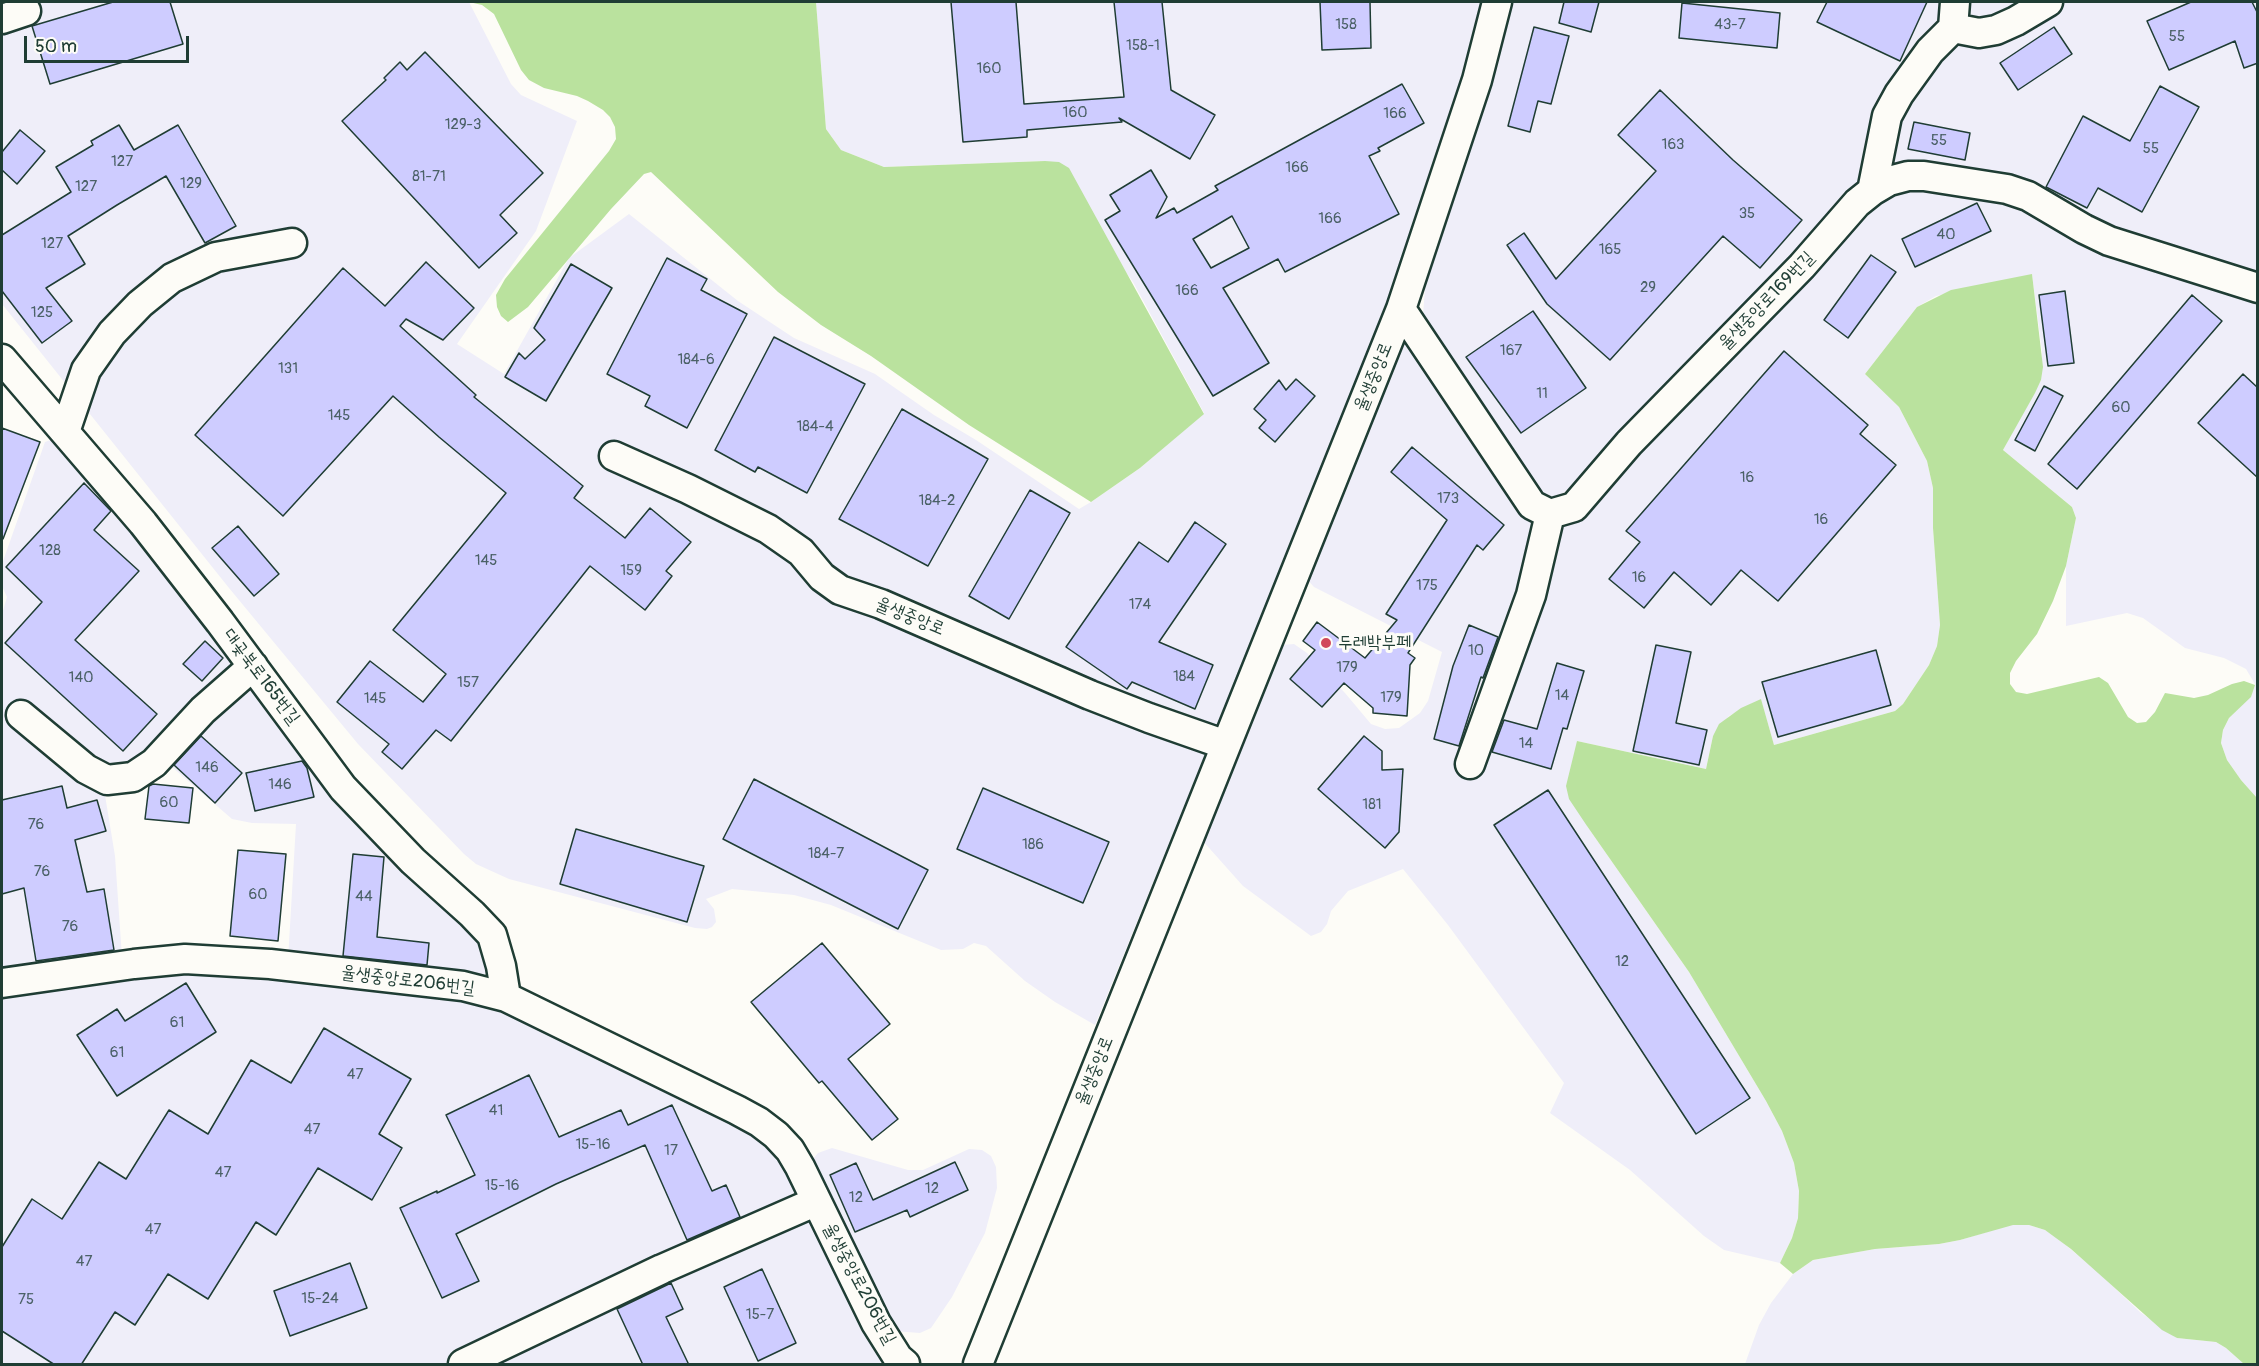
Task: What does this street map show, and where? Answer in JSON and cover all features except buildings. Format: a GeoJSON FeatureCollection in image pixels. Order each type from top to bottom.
{"type":"FeatureCollection","features":[{"type":"Feature","properties":{"kind":"street","name":"율생중앙로"},"geometry":{"type":"LineString","coordinates":[[978,1365],[1401,309],[1477,81],[1497,2]]}},
{"type":"Feature","properties":{"kind":"street"},"geometry":{"type":"LineString","coordinates":[[1872,191],[1887,116],[1899,94],[1954,14],[1979,33],[1996,30],[2048,2]]}},
{"type":"Feature","properties":{"kind":"street","name":"율생중앙로169번길"},"geometry":{"type":"LineString","coordinates":[[1550,514],[1574,507],[1629,443],[1802,266],[1857,203],[1889,181],[1908,176],[1953,179],[2007,189],[2028,196],[2109,241],[2258,288]]}},
{"type":"Feature","properties":{"kind":"street"},"geometry":{"type":"LineString","coordinates":[[65,432],[86,370],[112,333],[140,303],[171,278],[216,257],[291,243]]}},
{"type":"Feature","properties":{"kind":"street"},"geometry":{"type":"LineString","coordinates":[[1401,309],[1532,506],[1550,514],[1531,595],[1470,764]]}},
{"type":"Feature","properties":{"kind":"street","name":"대곶북로165번길"},"geometry":{"type":"LineString","coordinates":[[2,358],[144,523],[343,788],[413,861],[492,935],[501,966],[506,997]]}},
{"type":"Feature","properties":{"kind":"street","name":"율생중앙로"},"geometry":{"type":"LineString","coordinates":[[614,456],[688,489],[768,529],[801,552],[822,577],[840,590],[881,604],[1090,695],[1226,745]]}},
{"type":"Feature","properties":{"kind":"street"},"geometry":{"type":"LineString","coordinates":[[21,715],[86,768],[107,780],[133,777],[154,763],[203,710],[253,666]]}},
{"type":"Feature","properties":{"kind":"street","name":"율생중앙로206번길"},"geometry":{"type":"LineString","coordinates":[[2,983],[186,959],[270,963],[463,986],[506,997],[759,1122],[776,1135],[790,1150],[876,1323],[905,1365]]}},
{"type":"Feature","properties":{"kind":"street","name":"율생중앙로206번길"},"geometry":{"type":"LineString","coordinates":[[463,1365],[630,1284],[815,1202]]}},
{"type":"Feature","properties":{"kind":"shaded area"},"geometry":{"type":"Polygon","coordinates":[[[2,2],[469,2],[511,84],[521,95],[577,121],[536,231],[457,344],[504,374],[569,258],[629,214],[738,301],[794,338],[875,374],[1079,509],[1140,468],[1204,413],[1133,282],[1045,161],[884,167],[841,150],[826,129],[816,2],[1484,2],[1453,114],[1393,293],[1095,1025],[1055,1002],[1025,981],[986,946],[974,943],[963,949],[941,950],[831,905],[794,895],[732,889],[706,899],[714,909],[716,922],[707,929],[695,928],[509,879],[476,864],[464,854],[358,744],[229,588],[2,304],[2,2]]]}},
{"type":"Feature","properties":{"kind":"shaded area"},"geometry":{"type":"Polygon","coordinates":[[[1508,2],[2257,2],[2257,276],[2131,239],[1960,172],[1843,203],[1574,485],[1562,494],[1549,497],[1536,491],[1427,329],[1423,315],[1426,275],[1508,2]]]}},
{"type":"Feature","properties":{"kind":"shaded area"},"geometry":{"type":"Polygon","coordinates":[[[1911,186],[1991,194],[2257,300],[2257,798],[2227,760],[2221,743],[2223,730],[2229,718],[2251,696],[2255,684],[2246,669],[2224,658],[2185,648],[2143,618],[2127,613],[2066,626],[2066,566],[2076,518],[2072,507],[2003,450],[2041,380],[2042,351],[2032,275],[1936,296],[1917,307],[1865,374],[1899,407],[1927,461],[1933,488],[1933,528],[1940,625],[1937,646],[1929,665],[1903,704],[1895,711],[1774,745],[1761,700],[1729,716],[1713,736],[1706,769],[1577,741],[1587,826],[1689,972],[1782,1131],[1794,1163],[1799,1191],[1798,1218],[1792,1238],[1780,1263],[1724,1250],[1704,1236],[1630,1170],[1550,1113],[1564,1083],[1448,925],[1403,869],[1348,891],[1331,911],[1327,924],[1321,932],[1311,936],[1243,886],[1202,840],[1278,650],[1282,645],[1294,644],[1307,653],[1371,724],[1385,729],[1399,728],[1420,713],[1428,701],[1442,652],[1314,587],[1304,576],[1401,345],[1407,344],[1557,525],[1569,524],[1591,507],[1871,205],[1911,186]]]}},
{"type":"Feature","properties":{"kind":"shaded area"},"geometry":{"type":"Polygon","coordinates":[[[59,437],[483,935],[491,966],[487,973],[478,978],[288,960],[296,824],[252,823],[232,819],[165,761],[104,789],[115,856],[122,957],[2,973],[2,614],[7,597],[2,586],[2,564],[45,442],[59,437]]]}},
{"type":"Feature","properties":{"kind":"shaded area"},"geometry":{"type":"Polygon","coordinates":[[[176,968],[494,1004],[730,1117],[782,1157],[879,1348],[881,1364],[2,1364],[2,992],[176,968]]]}},
{"type":"Feature","properties":{"kind":"shaded area"},"geometry":{"type":"Polygon","coordinates":[[[832,1148],[908,1170],[923,1170],[969,1149],[982,1150],[991,1156],[996,1167],[997,1188],[985,1233],[952,1297],[931,1328],[920,1333],[894,1331],[813,1164],[813,1159],[818,1153],[832,1148]]]}},
{"type":"Feature","properties":{"kind":"shaded area"},"geometry":{"type":"Polygon","coordinates":[[[2013,1224],[2029,1225],[2045,1230],[2056,1237],[2098,1272],[2140,1312],[2177,1338],[2216,1342],[2244,1364],[1745,1364],[1759,1325],[1771,1303],[1793,1274],[1813,1260],[1875,1249],[1939,1244],[2013,1224]]]}},
{"type":"Feature","properties":{"kind":"green space"},"geometry":{"type":"Polygon","coordinates":[[[469,2],[816,2],[826,129],[841,150],[884,167],[1045,161],[1059,162],[1069,168],[1204,414],[1140,468],[1091,502],[969,425],[871,356],[821,325],[778,292],[651,172],[644,174],[611,209],[528,307],[508,322],[501,316],[497,307],[496,295],[505,279],[609,151],[616,139],[615,127],[603,110],[588,101],[544,88],[529,80],[521,70],[494,14],[482,5],[469,2]]]}},
{"type":"Feature","properties":{"kind":"green space"},"geometry":{"type":"Polygon","coordinates":[[[2032,274],[2043,367],[2041,380],[2003,450],[2072,507],[2076,518],[2066,566],[2053,601],[2037,634],[2016,661],[2010,673],[2010,684],[2016,692],[2027,694],[2099,677],[2108,683],[2128,717],[2137,723],[2146,722],[2155,712],[2165,693],[2194,698],[2244,681],[2255,685],[2251,697],[2229,718],[2223,730],[2221,743],[2227,760],[2257,798],[2257,1364],[2244,1364],[2216,1342],[2177,1338],[2162,1330],[2071,1249],[2045,1230],[2029,1225],[2013,1225],[1939,1244],[1875,1249],[1813,1260],[1793,1274],[1780,1263],[1792,1238],[1798,1218],[1799,1191],[1794,1163],[1782,1131],[1689,972],[1569,799],[1566,786],[1577,741],[1706,769],[1713,736],[1719,724],[1741,708],[1761,699],[1774,745],[1895,711],[1903,704],[1929,665],[1937,646],[1940,625],[1933,528],[1933,488],[1927,461],[1899,407],[1865,374],[1917,307],[1951,290],[2032,274]]]}},
{"type":"Feature","properties":{"kind":"place","name":"두레박부페"},"geometry":{"type":"Point","coordinates":[1326,643]}}]}
